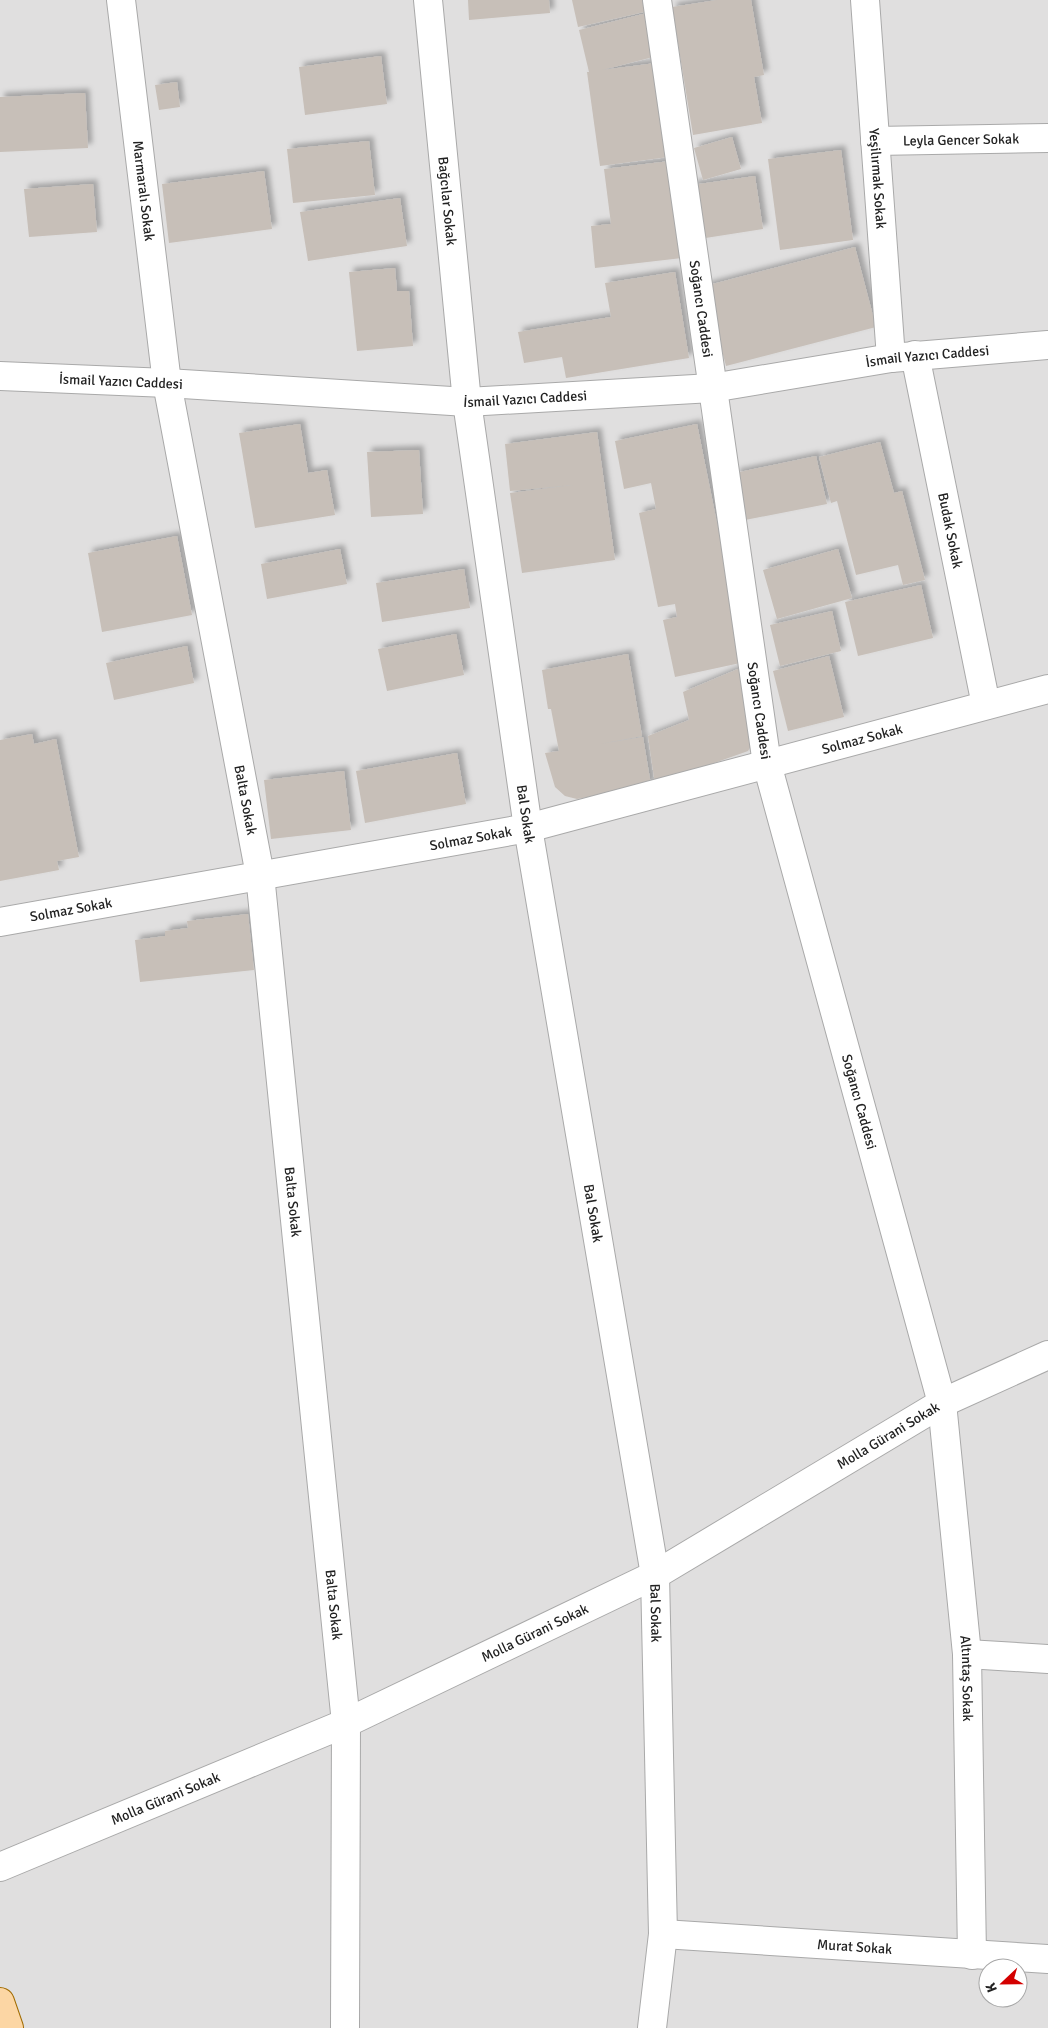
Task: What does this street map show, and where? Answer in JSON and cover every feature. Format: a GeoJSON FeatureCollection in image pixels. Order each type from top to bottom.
{"type":"FeatureCollection","features":[{"type":"Feature","properties":{"kind":"main road"},"geometry":{"type":"LineString","coordinates":[[0,2002],[9,2028]]}},
{"type":"Feature","properties":{"kind":"street","name":"Marmaralı Sokak"},"geometry":{"type":"LineString","coordinates":[[121,0],[166,383]]}},
{"type":"Feature","properties":{"kind":"street","name":"Bağcılar Sokak"},"geometry":{"type":"LineString","coordinates":[[428,0],[467,402]]}},
{"type":"Feature","properties":{"kind":"street","name":"Soğancı Caddesi"},"geometry":{"type":"LineString","coordinates":[[657,0],[768,764],[942,1403]]}},
{"type":"Feature","properties":{"kind":"street","name":"Yeşilırmak Sokak"},"geometry":{"type":"LineString","coordinates":[[865,0],[875,141],[903,356]]}},
{"type":"Feature","properties":{"kind":"street","name":"Leyla Gencer Sokak"},"geometry":{"type":"LineString","coordinates":[[875,141],[1048,138]]}},
{"type":"Feature","properties":{"kind":"street","name":"İsmail Yazıcı Caddesi"},"geometry":{"type":"LineString","coordinates":[[0,376],[166,383],[467,402],[712,388],[903,356],[1048,344]]}},
{"type":"Feature","properties":{"kind":"street","name":"Budak Sokak"},"geometry":{"type":"LineString","coordinates":[[903,356],[986,705]]}},
{"type":"Feature","properties":{"kind":"street","name":"Balta Sokak"},"geometry":{"type":"LineString","coordinates":[[166,383],[260,875],[346,1723],[345,2028]]}},
{"type":"Feature","properties":{"kind":"street","name":"Bal Sokak"},"geometry":{"type":"LineString","coordinates":[[467,402],[528,828],[655,1575],[663,1934],[652,2028]]}},
{"type":"Feature","properties":{"kind":"street","name":"Solmaz Sokak"},"geometry":{"type":"LineString","coordinates":[[0,922],[528,828],[1048,689]]}},
{"type":"Feature","properties":{"kind":"street","name":"Molla Gürani Sokak"},"geometry":{"type":"LineString","coordinates":[[0,1867],[346,1723],[655,1575],[942,1403],[1048,1355]]}},
{"type":"Feature","properties":{"kind":"street","name":"Altıntaş Sokak"},"geometry":{"type":"LineString","coordinates":[[942,1403],[967,1654],[972,1955]]}},
{"type":"Feature","properties":{"kind":"street"},"geometry":{"type":"LineString","coordinates":[[967,1654],[1048,1659]]}},
{"type":"Feature","properties":{"kind":"street","name":"Murat Sokak"},"geometry":{"type":"LineString","coordinates":[[663,1934],[1048,1959]]}},
{"type":"Feature","properties":{"kind":"shaded area"},"geometry":{"type":"Polygon","coordinates":[[[0,0],[1048,0],[1048,2028],[0,2028],[0,0]]]}},
{"type":"Feature","properties":{"kind":"building"},"geometry":{"type":"Polygon","coordinates":[[[468,0],[549,0],[550,13],[469,20],[468,0]]]}},
{"type":"Feature","properties":{"kind":"building"},"geometry":{"type":"Polygon","coordinates":[[[572,0],[645,0],[648,11],[578,27],[572,0]]]}},
{"type":"Feature","properties":{"kind":"building"},"geometry":{"type":"Polygon","coordinates":[[[717,0],[751,0],[764,75],[754,77],[762,123],[693,135],[672,7],[717,0]]]}},
{"type":"Feature","properties":{"kind":"building"},"geometry":{"type":"Polygon","coordinates":[[[647,13],[657,56],[602,70],[656,63],[668,157],[600,166],[587,72],[589,72],[579,30],[647,13]]]}},
{"type":"Feature","properties":{"kind":"building"},"geometry":{"type":"Polygon","coordinates":[[[381,56],[387,104],[305,115],[299,67],[381,56]]]}},
{"type":"Feature","properties":{"kind":"building"},"geometry":{"type":"Polygon","coordinates":[[[177,82],[180,107],[159,110],[155,85],[177,82]]]}},
{"type":"Feature","properties":{"kind":"building"},"geometry":{"type":"Polygon","coordinates":[[[85,93],[88,148],[0,152],[0,97],[85,93]]]}},
{"type":"Feature","properties":{"kind":"building"},"geometry":{"type":"Polygon","coordinates":[[[732,137],[741,169],[703,180],[694,148],[732,137]]]}},
{"type":"Feature","properties":{"kind":"building"},"geometry":{"type":"Polygon","coordinates":[[[369,141],[375,195],[293,203],[287,149],[369,141]]]}},
{"type":"Feature","properties":{"kind":"building"},"geometry":{"type":"Polygon","coordinates":[[[841,150],[853,240],[780,250],[768,159],[841,150]]]}},
{"type":"Feature","properties":{"kind":"building"},"geometry":{"type":"Polygon","coordinates":[[[670,161],[682,258],[595,268],[591,226],[611,224],[604,169],[670,161]]]}},
{"type":"Feature","properties":{"kind":"building"},"geometry":{"type":"Polygon","coordinates":[[[264,171],[272,229],[169,243],[162,184],[264,171]]]}},
{"type":"Feature","properties":{"kind":"building"},"geometry":{"type":"Polygon","coordinates":[[[755,176],[763,229],[699,239],[692,185],[755,176]]]}},
{"type":"Feature","properties":{"kind":"building"},"geometry":{"type":"Polygon","coordinates":[[[93,184],[97,232],[29,237],[24,189],[93,184]]]}},
{"type":"Feature","properties":{"kind":"building"},"geometry":{"type":"Polygon","coordinates":[[[400,198],[407,246],[308,261],[300,212],[400,198]]]}},
{"type":"Feature","properties":{"kind":"building"},"geometry":{"type":"Polygon","coordinates":[[[855,247],[876,327],[726,366],[705,286],[855,247]]]}},
{"type":"Feature","properties":{"kind":"building"},"geometry":{"type":"Polygon","coordinates":[[[395,268],[397,291],[409,291],[413,346],[357,351],[349,272],[395,268]]]}},
{"type":"Feature","properties":{"kind":"building"},"geometry":{"type":"Polygon","coordinates":[[[675,272],[689,358],[566,378],[562,357],[524,363],[518,332],[611,317],[605,283],[675,272]]]}},
{"type":"Feature","properties":{"kind":"building"},"geometry":{"type":"Polygon","coordinates":[[[300,424],[308,473],[327,470],[335,515],[255,528],[239,433],[300,424]]]}},
{"type":"Feature","properties":{"kind":"building"},"geometry":{"type":"Polygon","coordinates":[[[697,424],[745,662],[675,677],[663,620],[677,617],[675,604],[658,607],[639,513],[656,509],[651,483],[624,489],[615,441],[697,424]]]}},
{"type":"Feature","properties":{"kind":"building"},"geometry":{"type":"Polygon","coordinates":[[[597,432],[615,560],[522,573],[510,493],[573,485],[510,491],[505,444],[597,432]]]}},
{"type":"Feature","properties":{"kind":"building"},"geometry":{"type":"Polygon","coordinates":[[[880,442],[894,493],[902,491],[925,580],[903,585],[898,565],[856,575],[837,501],[831,503],[819,457],[880,442]]]}},
{"type":"Feature","properties":{"kind":"building"},"geometry":{"type":"Polygon","coordinates":[[[419,450],[423,514],[371,517],[367,452],[419,450]]]}},
{"type":"Feature","properties":{"kind":"building"},"geometry":{"type":"Polygon","coordinates":[[[816,456],[827,504],[745,520],[735,473],[816,456]]]}},
{"type":"Feature","properties":{"kind":"building"},"geometry":{"type":"Polygon","coordinates":[[[177,536],[192,615],[102,632],[88,553],[177,536]]]}},
{"type":"Feature","properties":{"kind":"building"},"geometry":{"type":"Polygon","coordinates":[[[340,549],[347,584],[267,599],[261,564],[340,549]]]}},
{"type":"Feature","properties":{"kind":"building"},"geometry":{"type":"Polygon","coordinates":[[[838,549],[852,598],[777,619],[763,570],[838,549]]]}},
{"type":"Feature","properties":{"kind":"building"},"geometry":{"type":"Polygon","coordinates":[[[464,569],[470,608],[382,622],[376,583],[464,569]]]}},
{"type":"Feature","properties":{"kind":"building"},"geometry":{"type":"Polygon","coordinates":[[[921,585],[933,638],[858,656],[845,602],[921,585]]]}},
{"type":"Feature","properties":{"kind":"building"},"geometry":{"type":"Polygon","coordinates":[[[832,611],[841,651],[780,666],[770,625],[832,611]]]}},
{"type":"Feature","properties":{"kind":"building"},"geometry":{"type":"Polygon","coordinates":[[[456,634],[464,675],[387,691],[378,649],[456,634]]]}},
{"type":"Feature","properties":{"kind":"building"},"geometry":{"type":"Polygon","coordinates":[[[187,646],[194,683],[114,700],[106,663],[187,646]]]}},
{"type":"Feature","properties":{"kind":"building"},"geometry":{"type":"Polygon","coordinates":[[[628,654],[642,736],[600,744],[643,737],[651,785],[577,799],[565,796],[555,787],[545,753],[559,751],[551,709],[548,709],[542,670],[628,654]]]}},
{"type":"Feature","properties":{"kind":"building"},"geometry":{"type":"Polygon","coordinates":[[[829,656],[844,717],[788,731],[773,671],[829,656]]]}},
{"type":"Feature","properties":{"kind":"building"},"geometry":{"type":"Polygon","coordinates":[[[745,666],[761,729],[748,751],[655,784],[648,736],[689,720],[683,692],[745,666]]]}},
{"type":"Feature","properties":{"kind":"building"},"geometry":{"type":"Polygon","coordinates":[[[32,734],[34,744],[56,739],[79,857],[57,861],[59,870],[0,881],[0,740],[32,734]]]}},
{"type":"Feature","properties":{"kind":"building"},"geometry":{"type":"Polygon","coordinates":[[[457,753],[466,804],[365,823],[356,771],[457,753]]]}},
{"type":"Feature","properties":{"kind":"building"},"geometry":{"type":"Polygon","coordinates":[[[344,771],[351,830],[271,839],[264,780],[344,771]]]}},
{"type":"Feature","properties":{"kind":"building"},"geometry":{"type":"Polygon","coordinates":[[[248,914],[254,970],[140,982],[135,940],[165,936],[165,931],[188,928],[187,921],[248,914]]]}}]}
